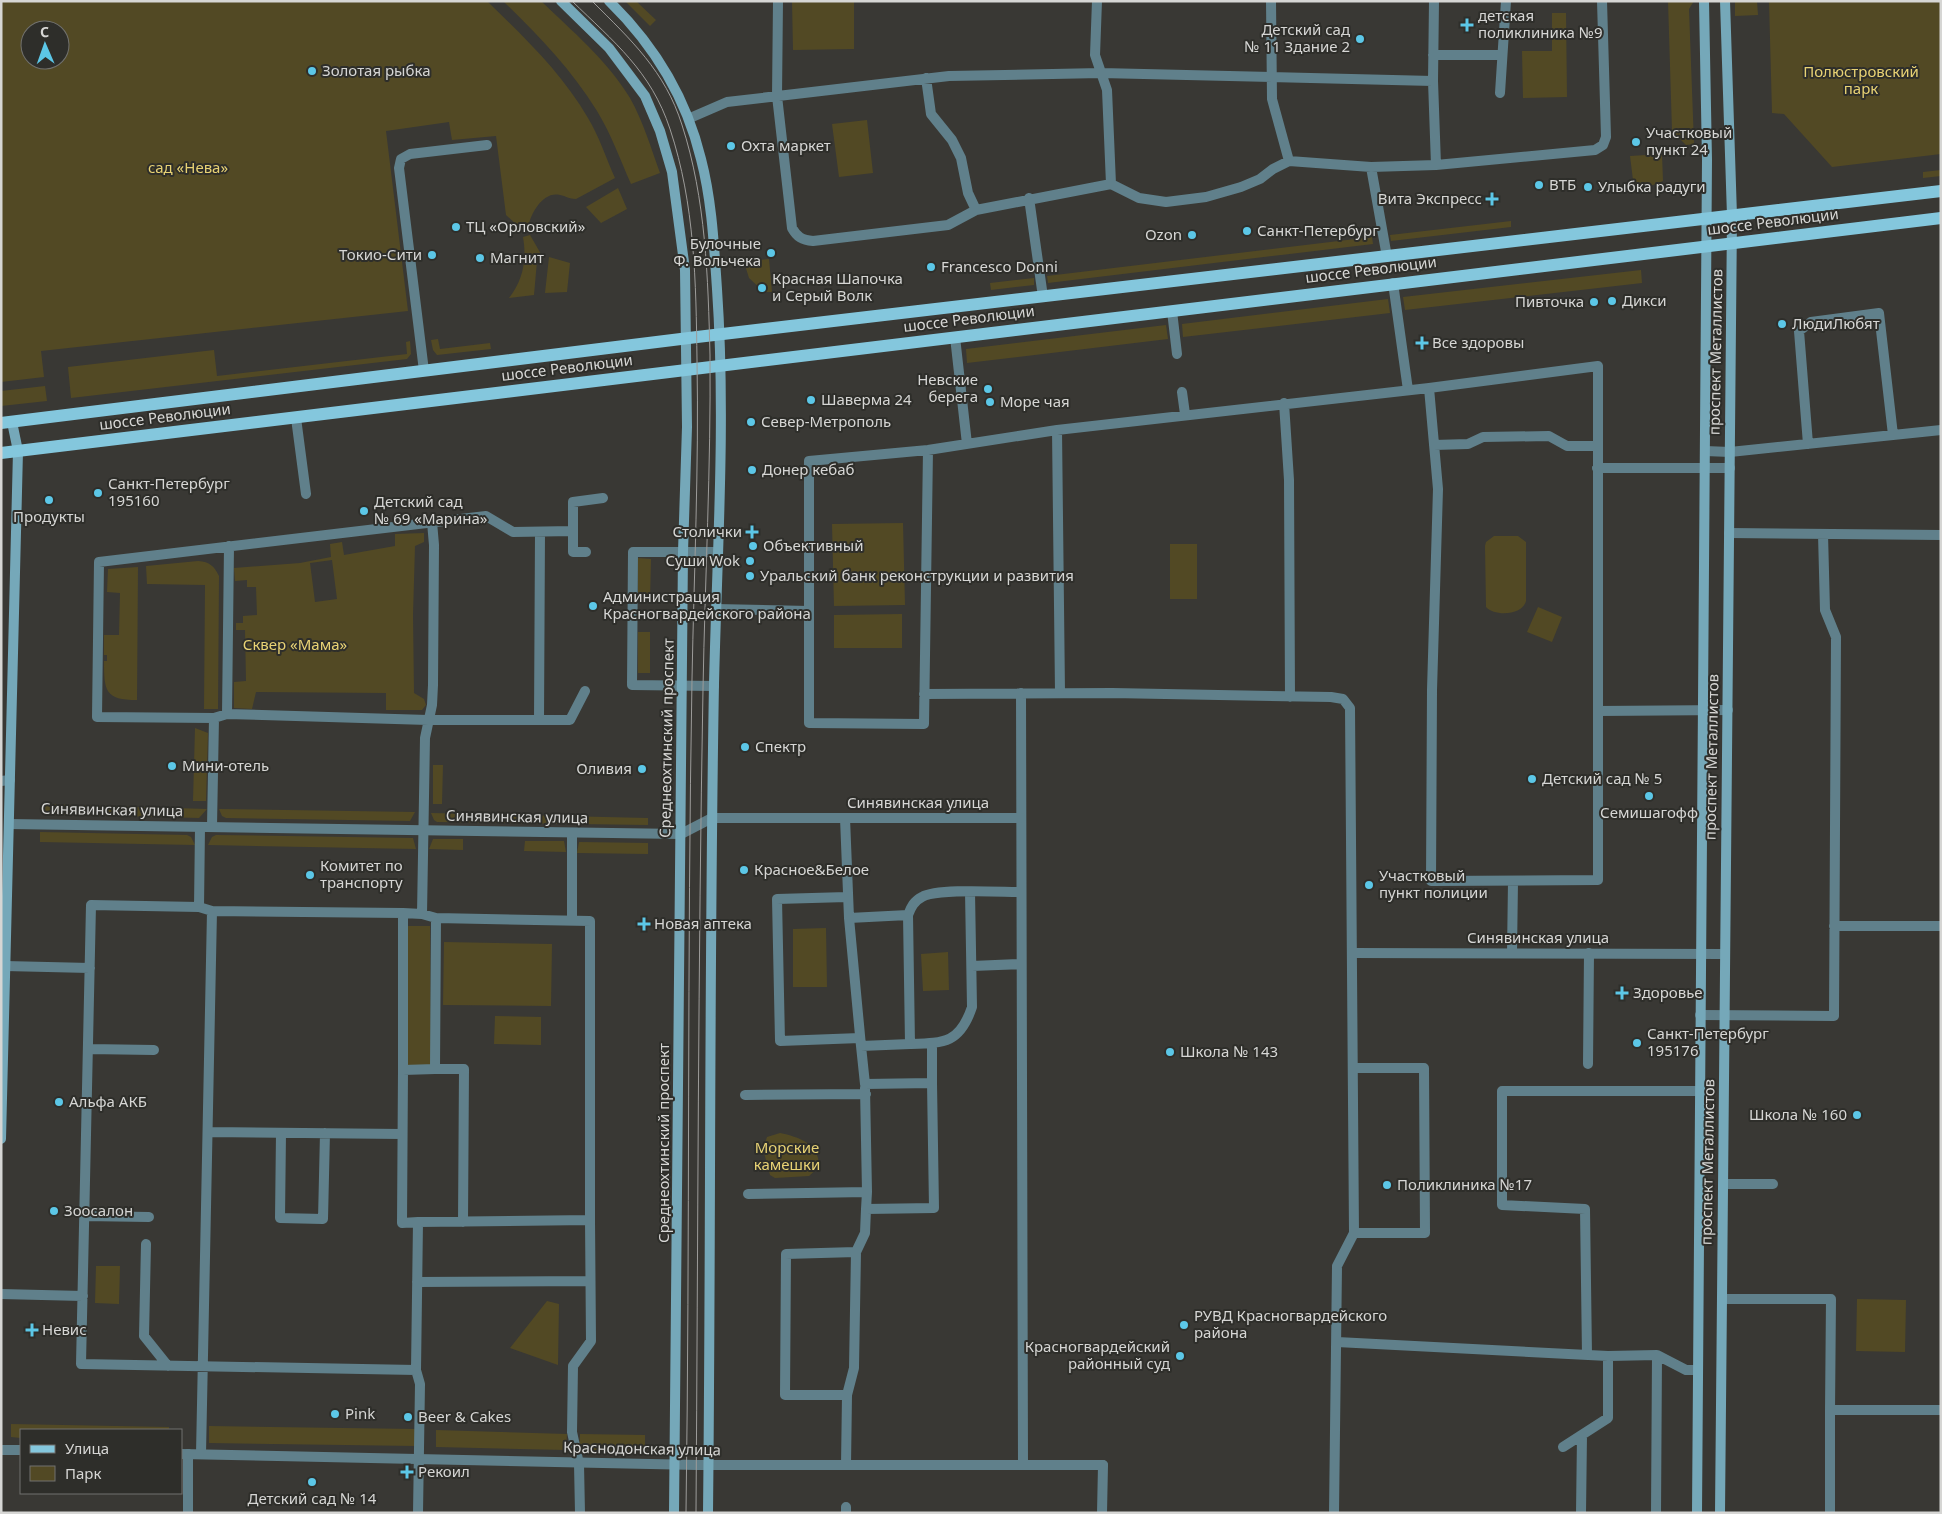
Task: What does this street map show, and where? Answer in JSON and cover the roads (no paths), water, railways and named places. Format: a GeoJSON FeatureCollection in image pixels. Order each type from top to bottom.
{"type":"FeatureCollection","features":[{"type":"Feature","properties":{"kind":"main road","name":"шоссе Революции"},"geometry":{"type":"LineString","coordinates":[[7,422],[720,335],[1941,191]]}},
{"type":"Feature","properties":{"kind":"main road","name":"шоссе Революции"},"geometry":{"type":"LineString","coordinates":[[1,453],[1941,218]]}},
{"type":"Feature","properties":{"kind":"street","name":"Среднеохтинский проспект"},"geometry":{"type":"LineString","coordinates":[[561,1],[615,56],[645,96],[660,131],[672,172],[682,247],[687,369],[683,552],[678,1258],[674,1513]]}},
{"type":"Feature","properties":{"kind":"street"},"geometry":{"type":"LineString","coordinates":[[608,1],[634,25],[674,83],[690,118],[702,162],[711,218],[720,335],[712,818],[708,1513]]}},
{"type":"Feature","properties":{"kind":"street"},"geometry":{"type":"LineString","coordinates":[[778,1],[777,96],[792,228],[796,235],[803,240],[813,242],[948,225],[976,210],[1029,198],[1111,184],[1139,198],[1166,202],[1206,197],[1241,187],[1260,179],[1273,169],[1289,161],[1371,167],[1436,165],[1595,150],[1603,146],[1606,137],[1602,1]]}},
{"type":"Feature","properties":{"kind":"street"},"geometry":{"type":"LineString","coordinates":[[1097,1],[1095,54],[1106,90],[1111,184]]}},
{"type":"Feature","properties":{"kind":"street"},"geometry":{"type":"LineString","coordinates":[[1272,1],[1272,99],[1289,161]]}},
{"type":"Feature","properties":{"kind":"street"},"geometry":{"type":"LineString","coordinates":[[1434,1],[1433,81],[1436,165]]}},
{"type":"Feature","properties":{"kind":"street"},"geometry":{"type":"LineString","coordinates":[[1500,92],[1506,1]]}},
{"type":"Feature","properties":{"kind":"street","name":"проспект Металлистов"},"geometry":{"type":"LineString","coordinates":[[1697,1513],[1706,246],[1704,1]]}},
{"type":"Feature","properties":{"kind":"street","name":"проспект Металлистов"},"geometry":{"type":"LineString","coordinates":[[1720,1513],[1732,243],[1725,1]]}},
{"type":"Feature","properties":{"kind":"street"},"geometry":{"type":"LineString","coordinates":[[1433,56],[1502,56]]}},
{"type":"Feature","properties":{"kind":"street"},"geometry":{"type":"LineString","coordinates":[[690,118],[727,102],[926,78],[1002,74],[1271,75],[1433,81]]}},
{"type":"Feature","properties":{"kind":"street"},"geometry":{"type":"LineString","coordinates":[[926,78],[931,114],[952,140],[961,158],[966,186],[976,210]]}},
{"type":"Feature","properties":{"kind":"street"},"geometry":{"type":"LineString","coordinates":[[424,372],[399,168],[401,159],[410,154],[487,145]]}},
{"type":"Feature","properties":{"kind":"street"},"geometry":{"type":"LineString","coordinates":[[1371,167],[1387,257]]}},
{"type":"Feature","properties":{"kind":"street"},"geometry":{"type":"LineString","coordinates":[[1029,198],[1043,297]]}},
{"type":"Feature","properties":{"kind":"street"},"geometry":{"type":"LineString","coordinates":[[1394,283],[1408,390]]}},
{"type":"Feature","properties":{"kind":"street"},"geometry":{"type":"LineString","coordinates":[[1172,311],[1177,354]]}},
{"type":"Feature","properties":{"kind":"street"},"geometry":{"type":"LineString","coordinates":[[1808,444],[1799,331],[1811,322],[1879,313],[1893,435]]}},
{"type":"Feature","properties":{"kind":"street"},"geometry":{"type":"LineString","coordinates":[[955,337],[967,444]]}},
{"type":"Feature","properties":{"kind":"street"},"geometry":{"type":"LineString","coordinates":[[928,450],[924,724],[809,723],[808,461],[928,450],[1057,430],[1184,414],[1430,388],[1598,366],[1598,880],[1431,880],[1432,690],[1438,488],[1430,388]]}},
{"type":"Feature","properties":{"kind":"street"},"geometry":{"type":"LineString","coordinates":[[1182,392],[1184,414]]}},
{"type":"Feature","properties":{"kind":"street"},"geometry":{"type":"LineString","coordinates":[[1284,403],[1289,480],[1290,696]]}},
{"type":"Feature","properties":{"kind":"street"},"geometry":{"type":"LineString","coordinates":[[296,418],[306,494]]}},
{"type":"Feature","properties":{"kind":"street"},"geometry":{"type":"LineString","coordinates":[[1,1139],[9,824],[6,780],[18,451],[7,422]]}},
{"type":"Feature","properties":{"kind":"street"},"geometry":{"type":"LineString","coordinates":[[1057,430],[1060,693]]}},
{"type":"Feature","properties":{"kind":"street"},"geometry":{"type":"LineString","coordinates":[[1705,451],[1730,452],[1941,430]]}},
{"type":"Feature","properties":{"kind":"street"},"geometry":{"type":"LineString","coordinates":[[1434,445],[1468,444],[1483,437],[1549,436],[1567,446],[1597,446]]}},
{"type":"Feature","properties":{"kind":"street"},"geometry":{"type":"LineString","coordinates":[[1597,468],[1730,468]]}},
{"type":"Feature","properties":{"kind":"street"},"geometry":{"type":"LineString","coordinates":[[586,552],[573,552],[573,502],[603,498]]}},
{"type":"Feature","properties":{"kind":"street"},"geometry":{"type":"LineString","coordinates":[[573,531],[513,532],[486,516],[311,533],[229,546],[100,562],[97,717],[214,718],[227,714],[428,720],[570,720],[585,691]]}},
{"type":"Feature","properties":{"kind":"street"},"geometry":{"type":"LineString","coordinates":[[422,914],[425,738],[432,705],[433,685],[434,546],[432,522]]}},
{"type":"Feature","properties":{"kind":"street"},"geometry":{"type":"LineString","coordinates":[[539,720],[540,532]]}},
{"type":"Feature","properties":{"kind":"street"},"geometry":{"type":"LineString","coordinates":[[1729,533],[1941,534]]}},
{"type":"Feature","properties":{"kind":"street"},"geometry":{"type":"LineString","coordinates":[[1700,1015],[1834,1016],[1836,637],[1825,610],[1823,534]]}},
{"type":"Feature","properties":{"kind":"street"},"geometry":{"type":"LineString","coordinates":[[227,714],[229,546]]}},
{"type":"Feature","properties":{"kind":"street"},"geometry":{"type":"LineString","coordinates":[[714,686],[632,685],[633,552],[717,552]]}},
{"type":"Feature","properties":{"kind":"street"},"geometry":{"type":"LineString","coordinates":[[716,609],[809,611]]}},
{"type":"Feature","properties":{"kind":"street"},"geometry":{"type":"LineString","coordinates":[[1021,693],[1023,1465]]}},
{"type":"Feature","properties":{"kind":"street"},"geometry":{"type":"LineString","coordinates":[[924,694],[1060,693],[1331,696],[1343,699],[1350,708],[1354,1233],[1337,1266],[1334,1513]]}},
{"type":"Feature","properties":{"kind":"street"},"geometry":{"type":"LineString","coordinates":[[1598,711],[1728,710]]}},
{"type":"Feature","properties":{"kind":"street"},"geometry":{"type":"LineString","coordinates":[[212,827],[214,718]]}},
{"type":"Feature","properties":{"kind":"street","name":"Синявинская улица"},"geometry":{"type":"LineString","coordinates":[[9,824],[680,834],[712,818],[1021,818]]}},
{"type":"Feature","properties":{"kind":"street"},"geometry":{"type":"LineString","coordinates":[[845,818],[847,897],[865,1089],[867,1192],[865,1233],[856,1252],[854,1368],[847,1395],[846,1465]]}},
{"type":"Feature","properties":{"kind":"street"},"geometry":{"type":"LineString","coordinates":[[199,907],[200,827]]}},
{"type":"Feature","properties":{"kind":"street"},"geometry":{"type":"LineString","coordinates":[[572,833],[572,920]]}},
{"type":"Feature","properties":{"kind":"street"},"geometry":{"type":"LineString","coordinates":[[1512,953],[1513,881]]}},
{"type":"Feature","properties":{"kind":"street"},"geometry":{"type":"LineString","coordinates":[[910,1044],[908,915],[913,904],[923,896],[970,892],[1021,892]]}},
{"type":"Feature","properties":{"kind":"street"},"geometry":{"type":"LineString","coordinates":[[847,897],[777,900],[780,1041],[932,1044],[947,1041],[958,1035],[967,1022],[972,1007],[970,892]]}},
{"type":"Feature","properties":{"kind":"street"},"geometry":{"type":"LineString","coordinates":[[416,1370],[81,1364],[91,905],[199,907],[212,911],[403,913],[422,914],[436,918],[590,920],[590,1341],[573,1366],[572,1432],[579,1464],[580,1513]]}},
{"type":"Feature","properties":{"kind":"street"},"geometry":{"type":"LineString","coordinates":[[201,1454],[212,911]]}},
{"type":"Feature","properties":{"kind":"street"},"geometry":{"type":"LineString","coordinates":[[403,913],[402,1223],[590,1220]]}},
{"type":"Feature","properties":{"kind":"street"},"geometry":{"type":"LineString","coordinates":[[849,918],[908,915]]}},
{"type":"Feature","properties":{"kind":"street"},"geometry":{"type":"LineString","coordinates":[[435,1069],[436,918]]}},
{"type":"Feature","properties":{"kind":"street"},"geometry":{"type":"LineString","coordinates":[[1834,926],[1941,926]]}},
{"type":"Feature","properties":{"kind":"street","name":"Синявинская улица"},"geometry":{"type":"LineString","coordinates":[[1352,952],[1725,954]]}},
{"type":"Feature","properties":{"kind":"street"},"geometry":{"type":"LineString","coordinates":[[1588,954],[1588,1064]]}},
{"type":"Feature","properties":{"kind":"street"},"geometry":{"type":"LineString","coordinates":[[972,966],[1021,964]]}},
{"type":"Feature","properties":{"kind":"street"},"geometry":{"type":"LineString","coordinates":[[5,966],[90,968]]}},
{"type":"Feature","properties":{"kind":"street"},"geometry":{"type":"LineString","coordinates":[[866,1209],[934,1208],[932,1044]]}},
{"type":"Feature","properties":{"kind":"street"},"geometry":{"type":"LineString","coordinates":[[88,1049],[154,1050]]}},
{"type":"Feature","properties":{"kind":"street"},"geometry":{"type":"LineString","coordinates":[[1352,1068],[1424,1068],[1425,1233],[1354,1233]]}},
{"type":"Feature","properties":{"kind":"street"},"geometry":{"type":"LineString","coordinates":[[403,1070],[464,1070],[462,1222]]}},
{"type":"Feature","properties":{"kind":"street"},"geometry":{"type":"LineString","coordinates":[[745,1095],[865,1089],[932,1083]]}},
{"type":"Feature","properties":{"kind":"street"},"geometry":{"type":"LineString","coordinates":[[1587,1355],[1585,1209],[1502,1205],[1502,1091],[1700,1091]]}},
{"type":"Feature","properties":{"kind":"street"},"geometry":{"type":"LineString","coordinates":[[208,1132],[402,1134]]}},
{"type":"Feature","properties":{"kind":"street"},"geometry":{"type":"LineString","coordinates":[[281,1133],[280,1218],[323,1219],[325,1133]]}},
{"type":"Feature","properties":{"kind":"street"},"geometry":{"type":"LineString","coordinates":[[1723,1184],[1773,1184]]}},
{"type":"Feature","properties":{"kind":"street"},"geometry":{"type":"LineString","coordinates":[[748,1194],[867,1192]]}},
{"type":"Feature","properties":{"kind":"street"},"geometry":{"type":"LineString","coordinates":[[84,1216],[149,1217]]}},
{"type":"Feature","properties":{"kind":"street"},"geometry":{"type":"LineString","coordinates":[[418,1222],[416,1370],[420,1384],[418,1513]]}},
{"type":"Feature","properties":{"kind":"street"},"geometry":{"type":"LineString","coordinates":[[146,1244],[144,1336],[168,1366]]}},
{"type":"Feature","properties":{"kind":"street"},"geometry":{"type":"LineString","coordinates":[[847,1395],[785,1396],[786,1254],[856,1252]]}},
{"type":"Feature","properties":{"kind":"street"},"geometry":{"type":"LineString","coordinates":[[417,1282],[590,1281]]}},
{"type":"Feature","properties":{"kind":"street"},"geometry":{"type":"LineString","coordinates":[[1,1294],[83,1296]]}},
{"type":"Feature","properties":{"kind":"street"},"geometry":{"type":"LineString","coordinates":[[1722,1299],[1831,1299],[1830,1513]]}},
{"type":"Feature","properties":{"kind":"street"},"geometry":{"type":"LineString","coordinates":[[1337,1342],[1608,1356],[1657,1355],[1686,1370],[1698,1370]]}},
{"type":"Feature","properties":{"kind":"street"},"geometry":{"type":"LineString","coordinates":[[1656,1513],[1657,1355]]}},
{"type":"Feature","properties":{"kind":"street"},"geometry":{"type":"LineString","coordinates":[[1563,1447],[1608,1418],[1608,1356]]}},
{"type":"Feature","properties":{"kind":"street"},"geometry":{"type":"LineString","coordinates":[[1830,1410],[1941,1410]]}},
{"type":"Feature","properties":{"kind":"street"},"geometry":{"type":"LineString","coordinates":[[1581,1513],[1582,1436]]}},
{"type":"Feature","properties":{"kind":"street"},"geometry":{"type":"LineString","coordinates":[[1,1450],[20,1450]]}},
{"type":"Feature","properties":{"kind":"street"},"geometry":{"type":"LineString","coordinates":[[185,1454],[188,1513]]}},
{"type":"Feature","properties":{"kind":"street","name":"Краснодонская улица"},"geometry":{"type":"LineString","coordinates":[[185,1454],[579,1464],[1103,1465],[1102,1513]]}},
{"type":"Feature","properties":{"kind":"tram line"},"geometry":{"type":"LineString","coordinates":[[572,1],[630,59],[653,90],[662,109],[670,129],[685,186],[695,273],[697,440],[690,783],[686,1513]]}},
{"type":"Feature","properties":{"kind":"tram line"},"geometry":{"type":"LineString","coordinates":[[592,1],[645,57],[666,88],[675,106],[690,153],[696,181],[707,268],[710,397],[701,792],[696,1513]]}},
{"type":"Feature","properties":{"kind":"place","name":"детская поликлиника №9"},"geometry":{"type":"Point","coordinates":[1467,25]}},
{"type":"Feature","properties":{"kind":"place","name":"Детский сад № 11 Здание 2"},"geometry":{"type":"Point","coordinates":[1360,39]}},
{"type":"Feature","properties":{"kind":"place","name":"Золотая рыбка"},"geometry":{"type":"Point","coordinates":[312,71]}},
{"type":"Feature","properties":{"kind":"place","name":"Участковый пункт 24"},"geometry":{"type":"Point","coordinates":[1636,142]}},
{"type":"Feature","properties":{"kind":"place","name":"Охта маркет"},"geometry":{"type":"Point","coordinates":[731,146]}},
{"type":"Feature","properties":{"kind":"place","name":"ВТБ"},"geometry":{"type":"Point","coordinates":[1539,185]}},
{"type":"Feature","properties":{"kind":"place","name":"Улыбка радуги"},"geometry":{"type":"Point","coordinates":[1588,187]}},
{"type":"Feature","properties":{"kind":"place","name":"Вита Экспресс"},"geometry":{"type":"Point","coordinates":[1492,199]}},
{"type":"Feature","properties":{"kind":"place","name":"ТЦ «Орловский»"},"geometry":{"type":"Point","coordinates":[456,227]}},
{"type":"Feature","properties":{"kind":"place","name":"Санкт-Петербург"},"geometry":{"type":"Point","coordinates":[1247,231]}},
{"type":"Feature","properties":{"kind":"place","name":"Ozon"},"geometry":{"type":"Point","coordinates":[1192,235]}},
{"type":"Feature","properties":{"kind":"place","name":"Булочные Ф. Вольчека"},"geometry":{"type":"Point","coordinates":[771,253]}},
{"type":"Feature","properties":{"kind":"place","name":"Токио-Сити"},"geometry":{"type":"Point","coordinates":[432,255]}},
{"type":"Feature","properties":{"kind":"place","name":"Магнит"},"geometry":{"type":"Point","coordinates":[480,258]}},
{"type":"Feature","properties":{"kind":"place","name":"Francesco Donni"},"geometry":{"type":"Point","coordinates":[931,267]}},
{"type":"Feature","properties":{"kind":"place","name":"Красная Шапочка и Серый Волк"},"geometry":{"type":"Point","coordinates":[762,288]}},
{"type":"Feature","properties":{"kind":"place","name":"Дикси"},"geometry":{"type":"Point","coordinates":[1612,301]}},
{"type":"Feature","properties":{"kind":"place","name":"Пивточка"},"geometry":{"type":"Point","coordinates":[1594,302]}},
{"type":"Feature","properties":{"kind":"place","name":"ЛюдиЛюбят"},"geometry":{"type":"Point","coordinates":[1782,324]}},
{"type":"Feature","properties":{"kind":"place","name":"Все здоровы"},"geometry":{"type":"Point","coordinates":[1422,343]}},
{"type":"Feature","properties":{"kind":"place","name":"Невские берега"},"geometry":{"type":"Point","coordinates":[988,389]}},
{"type":"Feature","properties":{"kind":"place","name":"Шаверма 24"},"geometry":{"type":"Point","coordinates":[811,400]}},
{"type":"Feature","properties":{"kind":"place","name":"Море чая"},"geometry":{"type":"Point","coordinates":[990,402]}},
{"type":"Feature","properties":{"kind":"place","name":"Север-Метрополь"},"geometry":{"type":"Point","coordinates":[751,422]}},
{"type":"Feature","properties":{"kind":"place","name":"Донер кебаб"},"geometry":{"type":"Point","coordinates":[752,470]}},
{"type":"Feature","properties":{"kind":"place","name":"Санкт-Петербург 195160"},"geometry":{"type":"Point","coordinates":[98,493]}},
{"type":"Feature","properties":{"kind":"place","name":"Продукты"},"geometry":{"type":"Point","coordinates":[49,500]}},
{"type":"Feature","properties":{"kind":"place","name":"Детский сад № 69 «Марина»"},"geometry":{"type":"Point","coordinates":[364,511]}},
{"type":"Feature","properties":{"kind":"place","name":"Столички"},"geometry":{"type":"Point","coordinates":[752,532]}},
{"type":"Feature","properties":{"kind":"place","name":"Объективный"},"geometry":{"type":"Point","coordinates":[753,546]}},
{"type":"Feature","properties":{"kind":"place","name":"Суши Wok"},"geometry":{"type":"Point","coordinates":[750,561]}},
{"type":"Feature","properties":{"kind":"place","name":"Уральский банк реконструкции и развития"},"geometry":{"type":"Point","coordinates":[750,576]}},
{"type":"Feature","properties":{"kind":"place","name":"Администрация Красногвардейского района"},"geometry":{"type":"Point","coordinates":[593,606]}},
{"type":"Feature","properties":{"kind":"place","name":"Спектр"},"geometry":{"type":"Point","coordinates":[745,747]}},
{"type":"Feature","properties":{"kind":"place","name":"Мини-отель"},"geometry":{"type":"Point","coordinates":[172,766]}},
{"type":"Feature","properties":{"kind":"place","name":"Оливия"},"geometry":{"type":"Point","coordinates":[642,769]}},
{"type":"Feature","properties":{"kind":"place","name":"Детский сад № 5"},"geometry":{"type":"Point","coordinates":[1532,779]}},
{"type":"Feature","properties":{"kind":"place","name":"Семишагофф"},"geometry":{"type":"Point","coordinates":[1649,796]}},
{"type":"Feature","properties":{"kind":"place","name":"Красное&Белое"},"geometry":{"type":"Point","coordinates":[744,870]}},
{"type":"Feature","properties":{"kind":"place","name":"Комитет по транспорту"},"geometry":{"type":"Point","coordinates":[310,875]}},
{"type":"Feature","properties":{"kind":"place","name":"Участковый пункт полиции"},"geometry":{"type":"Point","coordinates":[1369,885]}},
{"type":"Feature","properties":{"kind":"place","name":"Новая аптека"},"geometry":{"type":"Point","coordinates":[644,924]}},
{"type":"Feature","properties":{"kind":"place","name":"Здоровье"},"geometry":{"type":"Point","coordinates":[1622,993]}},
{"type":"Feature","properties":{"kind":"place","name":"Санкт-Петербург 195176"},"geometry":{"type":"Point","coordinates":[1637,1043]}},
{"type":"Feature","properties":{"kind":"place","name":"Школа № 143"},"geometry":{"type":"Point","coordinates":[1170,1052]}},
{"type":"Feature","properties":{"kind":"place","name":"Альфа АКБ"},"geometry":{"type":"Point","coordinates":[59,1102]}},
{"type":"Feature","properties":{"kind":"place","name":"Школа № 160"},"geometry":{"type":"Point","coordinates":[1857,1115]}},
{"type":"Feature","properties":{"kind":"place","name":"Поликлиника №17"},"geometry":{"type":"Point","coordinates":[1387,1185]}},
{"type":"Feature","properties":{"kind":"place","name":"Зоосалон"},"geometry":{"type":"Point","coordinates":[54,1211]}},
{"type":"Feature","properties":{"kind":"place","name":"РУВД Красногвардейского района"},"geometry":{"type":"Point","coordinates":[1184,1325]}},
{"type":"Feature","properties":{"kind":"place","name":"Невис"},"geometry":{"type":"Point","coordinates":[32,1330]}},
{"type":"Feature","properties":{"kind":"place","name":"Красногвардейский районный суд"},"geometry":{"type":"Point","coordinates":[1180,1356]}},
{"type":"Feature","properties":{"kind":"place","name":"Pink"},"geometry":{"type":"Point","coordinates":[335,1414]}},
{"type":"Feature","properties":{"kind":"place","name":"Beer & Cakes"},"geometry":{"type":"Point","coordinates":[408,1417]}},
{"type":"Feature","properties":{"kind":"place","name":"Рекоил"},"geometry":{"type":"Point","coordinates":[407,1472]}},
{"type":"Feature","properties":{"kind":"place","name":"Детский сад № 14"},"geometry":{"type":"Point","coordinates":[312,1482]}},
{"type":"Feature","properties":{"kind":"park label","name":"Полюстровский парк"},"geometry":{"type":"Point","coordinates":[1861,80]}},
{"type":"Feature","properties":{"kind":"park label","name":"сад «Нева»"},"geometry":{"type":"Point","coordinates":[188,168]}},
{"type":"Feature","properties":{"kind":"park label","name":"Сквер «Мама»"},"geometry":{"type":"Point","coordinates":[295,645]}},
{"type":"Feature","properties":{"kind":"park label","name":"Морские камешки"},"geometry":{"type":"Point","coordinates":[787,1156]}}]}
